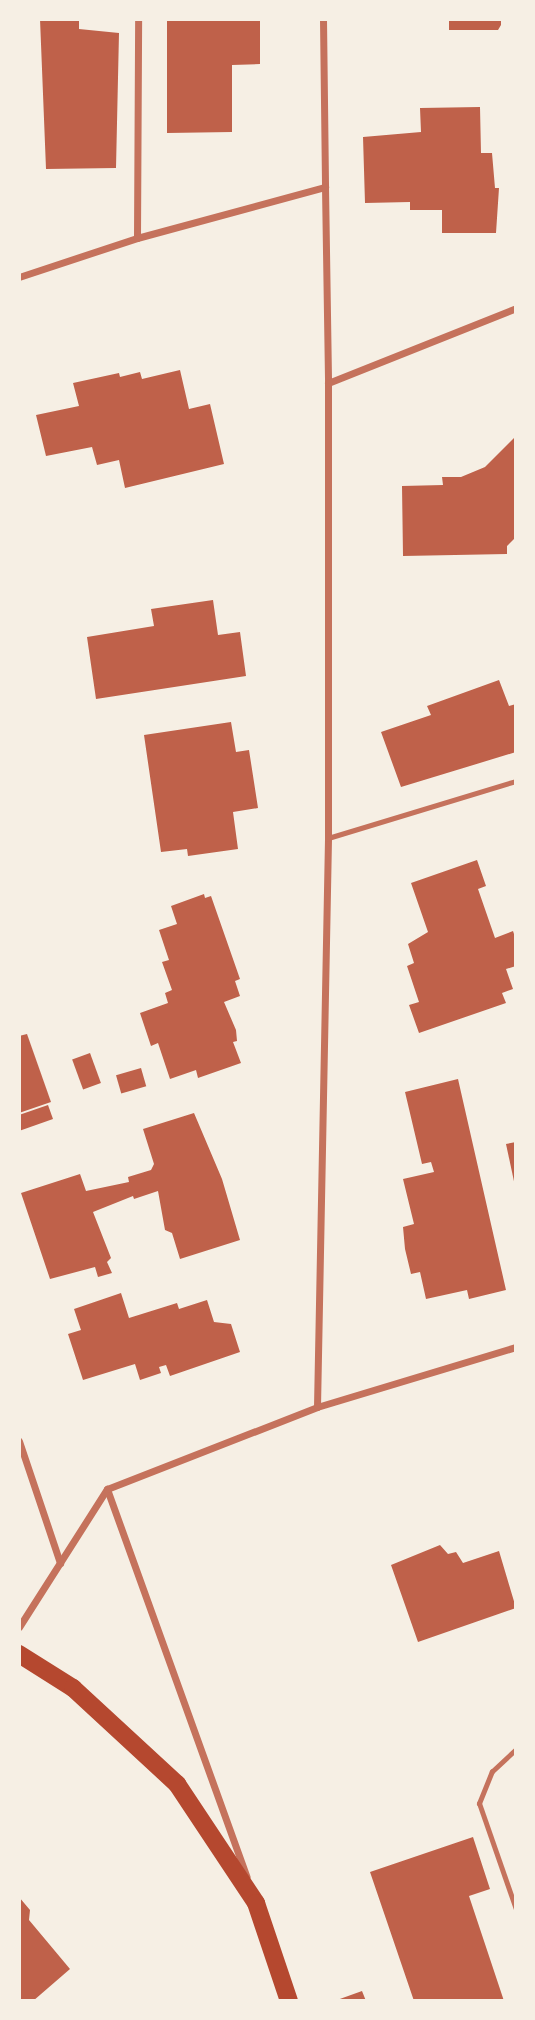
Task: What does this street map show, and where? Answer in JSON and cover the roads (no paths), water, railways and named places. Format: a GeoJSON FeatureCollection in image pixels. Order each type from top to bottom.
{"type":"FeatureCollection","features":[{"type":"Feature","properties":{"kind":"main road"},"geometry":{"type":"LineString","coordinates":[[19,1654],[72,1688],[177,1784],[256,1903],[289,2001]]}},
{"type":"Feature","properties":{"kind":"street"},"geometry":{"type":"LineString","coordinates":[[137,238],[138,19]]}},
{"type":"Feature","properties":{"kind":"street"},"geometry":{"type":"LineString","coordinates":[[317,1407],[328,838],[328,383],[323,19]]}},
{"type":"Feature","properties":{"kind":"street"},"geometry":{"type":"LineString","coordinates":[[19,277],[137,238],[325,187]]}},
{"type":"Feature","properties":{"kind":"street"},"geometry":{"type":"LineString","coordinates":[[328,383],[516,308]]}},
{"type":"Feature","properties":{"kind":"street"},"geometry":{"type":"LineString","coordinates":[[19,1627],[107,1489],[317,1407],[516,1347]]}},
{"type":"Feature","properties":{"kind":"street"},"geometry":{"type":"LineString","coordinates":[[19,1441],[60,1563]]}},
{"type":"Feature","properties":{"kind":"street"},"geometry":{"type":"LineString","coordinates":[[107,1489],[256,1903]]}},
{"type":"Feature","properties":{"kind":"lane"},"geometry":{"type":"LineString","coordinates":[[328,838],[516,781]]}},
{"type":"Feature","properties":{"kind":"lane"},"geometry":{"type":"LineString","coordinates":[[516,1749],[492,1771],[479,1803],[516,1909]]}}]}
